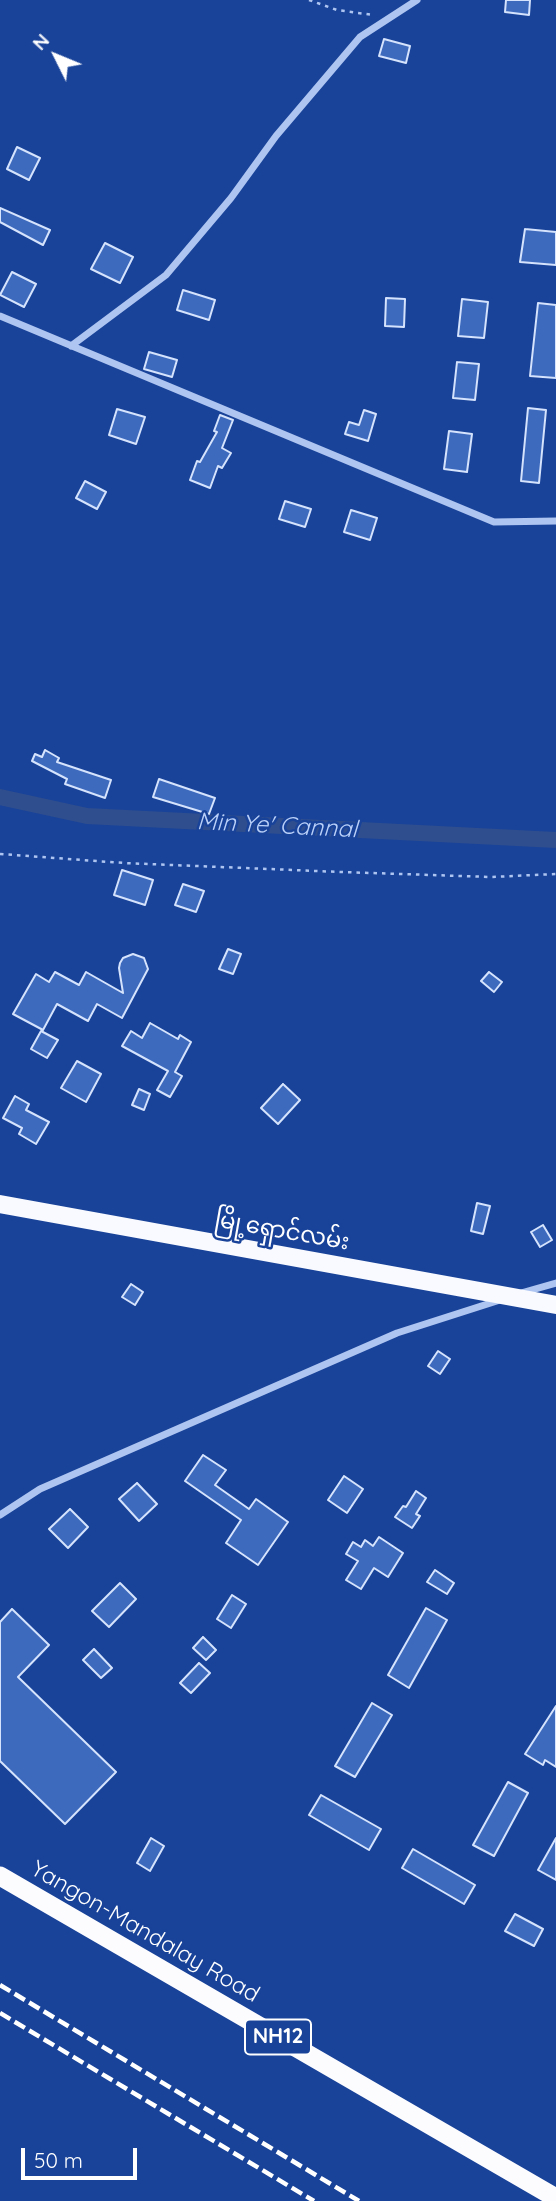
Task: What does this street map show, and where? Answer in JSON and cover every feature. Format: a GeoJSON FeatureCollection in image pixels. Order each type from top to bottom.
{"type":"FeatureCollection","features":[{"type":"Feature","properties":{"kind":"highway","name":"Yangon-Mandalay Road"},"geometry":{"type":"LineString","coordinates":[[0,1876],[556,2198]]}},
{"type":"Feature","properties":{"kind":"main road","name":"မြို့ရှောင်လမ်း"},"geometry":{"type":"LineString","coordinates":[[0,1203],[556,1306]]}},
{"type":"Feature","properties":{"kind":"street"},"geometry":{"type":"LineString","coordinates":[[71,346],[166,275],[231,198],[276,136],[360,37],[417,0]]}},
{"type":"Feature","properties":{"kind":"street"},"geometry":{"type":"LineString","coordinates":[[0,316],[494,522],[556,521]]}},
{"type":"Feature","properties":{"kind":"street"},"geometry":{"type":"LineString","coordinates":[[0,1515],[40,1489],[397,1333],[556,1283]]}},
{"type":"Feature","properties":{"kind":"path"},"geometry":{"type":"LineString","coordinates":[[309,0],[337,10],[391,18]]}},
{"type":"Feature","properties":{"kind":"path"},"geometry":{"type":"LineString","coordinates":[[0,854],[124,863],[341,872],[491,877],[556,874]]}},
{"type":"Feature","properties":{"kind":"building"},"geometry":{"type":"Polygon","coordinates":[[[506,0],[530,0],[529,15],[505,12],[506,0]]]}},
{"type":"Feature","properties":{"kind":"building"},"geometry":{"type":"Polygon","coordinates":[[[384,39],[410,46],[406,63],[379,56],[384,39]]]}},
{"type":"Feature","properties":{"kind":"building"},"geometry":{"type":"Polygon","coordinates":[[[17,147],[40,158],[29,180],[7,169],[17,147]]]}},
{"type":"Feature","properties":{"kind":"building"},"geometry":{"type":"Polygon","coordinates":[[[0,208],[50,230],[43,245],[0,222],[0,208]]]}},
{"type":"Feature","properties":{"kind":"building"},"geometry":{"type":"Polygon","coordinates":[[[525,229],[556,232],[556,265],[520,262],[525,229]]]}},
{"type":"Feature","properties":{"kind":"building"},"geometry":{"type":"Polygon","coordinates":[[[105,243],[133,257],[120,283],[91,269],[105,243]]]}},
{"type":"Feature","properties":{"kind":"building"},"geometry":{"type":"Polygon","coordinates":[[[12,272],[36,284],[24,307],[0,295],[12,272]]]}},
{"type":"Feature","properties":{"kind":"building"},"geometry":{"type":"Polygon","coordinates":[[[183,290],[215,300],[209,320],[177,310],[183,290]]]}},
{"type":"Feature","properties":{"kind":"building"},"geometry":{"type":"Polygon","coordinates":[[[386,298],[405,299],[404,327],[385,326],[386,298]]]}},
{"type":"Feature","properties":{"kind":"building"},"geometry":{"type":"Polygon","coordinates":[[[462,299],[488,302],[484,338],[458,336],[462,299]]]}},
{"type":"Feature","properties":{"kind":"building"},"geometry":{"type":"Polygon","coordinates":[[[538,303],[556,305],[556,378],[530,376],[538,303]]]}},
{"type":"Feature","properties":{"kind":"building"},"geometry":{"type":"Polygon","coordinates":[[[149,352],[177,360],[172,377],[144,369],[149,352]]]}},
{"type":"Feature","properties":{"kind":"building"},"geometry":{"type":"Polygon","coordinates":[[[457,362],[479,364],[475,400],[453,398],[457,362]]]}},
{"type":"Feature","properties":{"kind":"building"},"geometry":{"type":"Polygon","coordinates":[[[528,408],[546,410],[539,483],[521,481],[528,408]]]}},
{"type":"Feature","properties":{"kind":"building"},"geometry":{"type":"Polygon","coordinates":[[[117,409],[145,417],[136,444],[109,435],[117,409]]]}},
{"type":"Feature","properties":{"kind":"building"},"geometry":{"type":"Polygon","coordinates":[[[364,410],[376,414],[368,441],[345,434],[349,422],[359,425],[364,410]]]}},
{"type":"Feature","properties":{"kind":"building"},"geometry":{"type":"Polygon","coordinates":[[[220,415],[233,420],[222,448],[231,453],[222,468],[218,466],[210,488],[190,480],[197,461],[200,462],[217,432],[214,431],[220,415]]]}},
{"type":"Feature","properties":{"kind":"building"},"geometry":{"type":"Polygon","coordinates":[[[449,431],[472,434],[467,472],[444,469],[449,431]]]}},
{"type":"Feature","properties":{"kind":"building"},"geometry":{"type":"Polygon","coordinates":[[[85,481],[106,492],[97,509],[76,498],[85,481]]]}},
{"type":"Feature","properties":{"kind":"building"},"geometry":{"type":"Polygon","coordinates":[[[285,501],[311,509],[305,527],[279,519],[285,501]]]}},
{"type":"Feature","properties":{"kind":"building"},"geometry":{"type":"Polygon","coordinates":[[[351,510],[377,518],[370,540],[344,532],[351,510]]]}},
{"type":"Feature","properties":{"kind":"building"},"geometry":{"type":"Polygon","coordinates":[[[45,750],[59,758],[57,762],[111,780],[105,798],[65,784],[67,779],[32,761],[35,754],[42,757],[45,750]]]}},
{"type":"Feature","properties":{"kind":"building"},"geometry":{"type":"Polygon","coordinates":[[[159,779],[215,798],[209,814],[153,797],[159,779]]]}},
{"type":"Feature","properties":{"kind":"building"},"geometry":{"type":"Polygon","coordinates":[[[122,870],[153,880],[145,905],[114,895],[122,870]]]}},
{"type":"Feature","properties":{"kind":"building"},"geometry":{"type":"Polygon","coordinates":[[[183,884],[204,891],[196,912],[175,905],[183,884]]]}},
{"type":"Feature","properties":{"kind":"building"},"geometry":{"type":"Polygon","coordinates":[[[228,949],[241,954],[233,974],[219,969],[228,949]]]}},
{"type":"Feature","properties":{"kind":"building"},"geometry":{"type":"Polygon","coordinates":[[[133,954],[144,958],[148,969],[122,1018],[97,1004],[88,1021],[57,1004],[43,1030],[13,1014],[36,974],[49,982],[55,972],[79,985],[86,972],[123,993],[120,963],[123,958],[133,954]]]}},
{"type":"Feature","properties":{"kind":"building"},"geometry":{"type":"Polygon","coordinates":[[[489,972],[502,982],[494,992],[481,981],[489,972]]]}},
{"type":"Feature","properties":{"kind":"building"},"geometry":{"type":"Polygon","coordinates":[[[150,1023],[178,1039],[180,1035],[191,1042],[175,1072],[182,1076],[170,1097],[157,1090],[168,1071],[122,1046],[131,1031],[142,1038],[150,1023]]]}},
{"type":"Feature","properties":{"kind":"building"},"geometry":{"type":"Polygon","coordinates":[[[41,1031],[58,1040],[47,1058],[31,1049],[41,1031]]]}},
{"type":"Feature","properties":{"kind":"building"},"geometry":{"type":"Polygon","coordinates":[[[77,1061],[101,1074],[86,1102],[61,1088],[77,1061]]]}},
{"type":"Feature","properties":{"kind":"building"},"geometry":{"type":"Polygon","coordinates":[[[283,1084],[300,1100],[278,1124],[261,1108],[283,1084]]]}},
{"type":"Feature","properties":{"kind":"building"},"geometry":{"type":"Polygon","coordinates":[[[139,1089],[150,1094],[144,1110],[132,1105],[139,1089]]]}},
{"type":"Feature","properties":{"kind":"building"},"geometry":{"type":"Polygon","coordinates":[[[15,1096],[29,1104],[26,1110],[49,1122],[36,1144],[19,1134],[22,1128],[3,1118],[15,1096]]]}},
{"type":"Feature","properties":{"kind":"building"},"geometry":{"type":"Polygon","coordinates":[[[477,1203],[490,1206],[483,1234],[471,1231],[477,1203]]]}},
{"type":"Feature","properties":{"kind":"building"},"geometry":{"type":"Polygon","coordinates":[[[543,1225],[552,1240],[540,1247],[531,1232],[543,1225]]]}},
{"type":"Feature","properties":{"kind":"building"},"geometry":{"type":"Polygon","coordinates":[[[131,1284],[143,1292],[135,1305],[122,1297],[131,1284]]]}},
{"type":"Feature","properties":{"kind":"building"},"geometry":{"type":"Polygon","coordinates":[[[438,1351],[450,1359],[440,1374],[428,1366],[438,1351]]]}},
{"type":"Feature","properties":{"kind":"building"},"geometry":{"type":"Polygon","coordinates":[[[203,1455],[226,1470],[215,1485],[249,1509],[256,1499],[288,1522],[258,1565],[226,1543],[241,1520],[185,1481],[203,1455]]]}},
{"type":"Feature","properties":{"kind":"building"},"geometry":{"type":"Polygon","coordinates":[[[344,1476],[363,1489],[347,1513],[328,1500],[344,1476]]]}},
{"type":"Feature","properties":{"kind":"building"},"geometry":{"type":"Polygon","coordinates":[[[137,1483],[157,1504],[139,1521],[119,1499],[137,1483]]]}},
{"type":"Feature","properties":{"kind":"building"},"geometry":{"type":"Polygon","coordinates":[[[416,1491],[426,1498],[416,1514],[420,1516],[412,1528],[395,1517],[403,1506],[406,1507],[416,1491]]]}},
{"type":"Feature","properties":{"kind":"building"},"geometry":{"type":"Polygon","coordinates":[[[70,1509],[88,1527],[68,1548],[49,1529],[70,1509]]]}},
{"type":"Feature","properties":{"kind":"building"},"geometry":{"type":"Polygon","coordinates":[[[379,1537],[403,1553],[388,1577],[374,1568],[361,1589],[346,1580],[358,1561],[346,1554],[353,1542],[361,1547],[365,1540],[373,1546],[379,1537]]]}},
{"type":"Feature","properties":{"kind":"building"},"geometry":{"type":"Polygon","coordinates":[[[435,1570],[454,1583],[447,1594],[427,1582],[435,1570]]]}},
{"type":"Feature","properties":{"kind":"building"},"geometry":{"type":"Polygon","coordinates":[[[120,1583],[136,1599],[109,1627],[92,1611],[120,1583]]]}},
{"type":"Feature","properties":{"kind":"building"},"geometry":{"type":"Polygon","coordinates":[[[232,1595],[246,1604],[231,1628],[217,1619],[232,1595]]]}},
{"type":"Feature","properties":{"kind":"building"},"geometry":{"type":"Polygon","coordinates":[[[426,1608],[447,1620],[409,1688],[388,1675],[426,1608]]]}},
{"type":"Feature","properties":{"kind":"building"},"geometry":{"type":"Polygon","coordinates":[[[12,1609],[49,1645],[18,1677],[116,1772],[65,1824],[0,1761],[0,1622],[12,1609]]]}},
{"type":"Feature","properties":{"kind":"building"},"geometry":{"type":"Polygon","coordinates":[[[203,1637],[216,1650],[206,1660],[193,1648],[203,1637]]]}},
{"type":"Feature","properties":{"kind":"building"},"geometry":{"type":"Polygon","coordinates":[[[94,1649],[112,1668],[101,1678],[83,1660],[94,1649]]]}},
{"type":"Feature","properties":{"kind":"building"},"geometry":{"type":"Polygon","coordinates":[[[199,1663],[210,1673],[191,1693],[180,1683],[199,1663]]]}},
{"type":"Feature","properties":{"kind":"building"},"geometry":{"type":"Polygon","coordinates":[[[372,1703],[392,1715],[355,1777],[335,1766],[372,1703]]]}},
{"type":"Feature","properties":{"kind":"building"},"geometry":{"type":"Polygon","coordinates":[[[556,1706],[556,1767],[545,1760],[543,1765],[525,1754],[556,1706]]]}},
{"type":"Feature","properties":{"kind":"building"},"geometry":{"type":"Polygon","coordinates":[[[508,1782],[528,1793],[494,1856],[473,1845],[508,1782]]]}},
{"type":"Feature","properties":{"kind":"building"},"geometry":{"type":"Polygon","coordinates":[[[321,1795],[381,1829],[369,1850],[309,1815],[321,1795]]]}},
{"type":"Feature","properties":{"kind":"building"},"geometry":{"type":"Polygon","coordinates":[[[151,1838],[164,1846],[150,1871],[137,1863],[151,1838]]]}},
{"type":"Feature","properties":{"kind":"building"},"geometry":{"type":"Polygon","coordinates":[[[556,1838],[556,1880],[538,1870],[556,1838]]]}},
{"type":"Feature","properties":{"kind":"building"},"geometry":{"type":"Polygon","coordinates":[[[413,1849],[475,1885],[464,1904],[402,1868],[413,1849]]]}},
{"type":"Feature","properties":{"kind":"building"},"geometry":{"type":"Polygon","coordinates":[[[515,1914],[543,1929],[534,1946],[505,1931],[515,1914]]]}},
{"type":"Feature","properties":{"kind":"waterway","name":"Min Ye' Cannal"},"geometry":{"type":"LineString","coordinates":[[0,797],[87,816],[556,840]]}},
{"type":"Feature","properties":{"kind":"railway"},"geometry":{"type":"LineString","coordinates":[[0,1985],[359,2201]]}},
{"type":"Feature","properties":{"kind":"railway"},"geometry":{"type":"LineString","coordinates":[[0,2013],[314,2201]]}}]}
